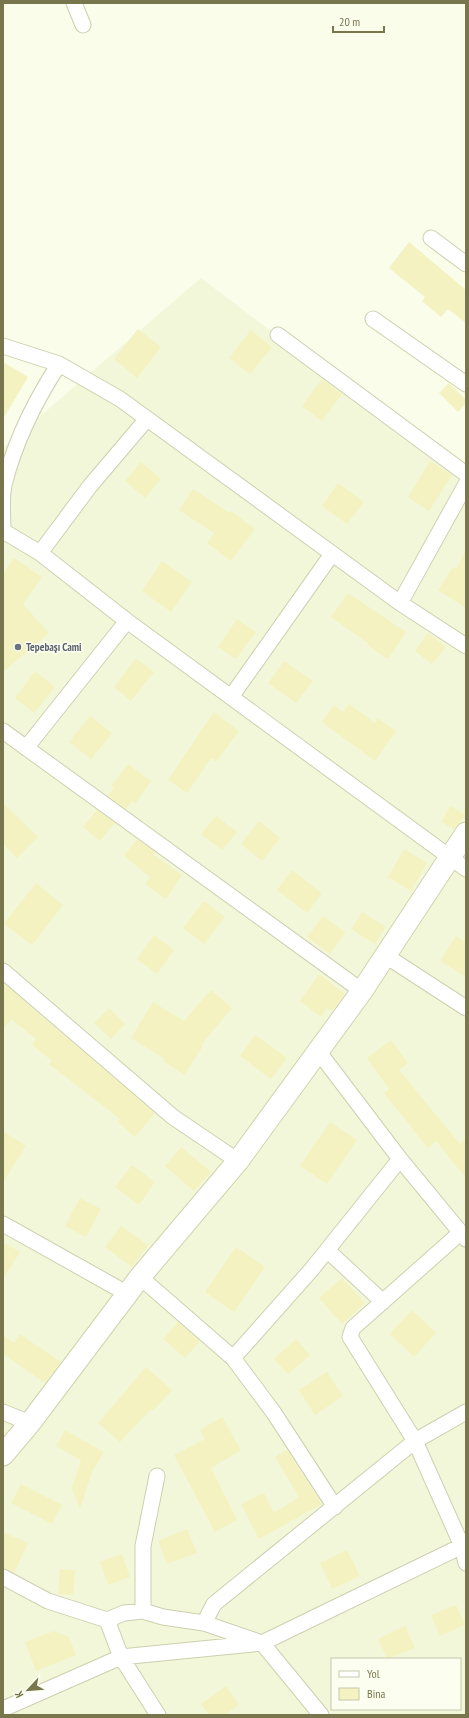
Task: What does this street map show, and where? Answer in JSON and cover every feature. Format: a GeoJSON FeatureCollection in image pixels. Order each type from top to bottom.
{"type":"FeatureCollection","features":[{"type":"Feature","properties":{"kind":"street"},"geometry":{"type":"LineString","coordinates":[[74,3],[83,25]]}},
{"type":"Feature","properties":{"kind":"street"},"geometry":{"type":"LineString","coordinates":[[432,238],[466,264]]}},
{"type":"Feature","properties":{"kind":"street"},"geometry":{"type":"LineString","coordinates":[[372,319],[466,384]]}},
{"type":"Feature","properties":{"kind":"street"},"geometry":{"type":"LineString","coordinates":[[278,335],[466,474]]}},
{"type":"Feature","properties":{"kind":"street"},"geometry":{"type":"LineString","coordinates":[[3,346],[59,364],[120,399],[146,420],[400,603],[466,646]]}},
{"type":"Feature","properties":{"kind":"street"},"geometry":{"type":"LineString","coordinates":[[59,364],[38,396],[26,423],[3,486],[3,531],[40,553],[127,621],[458,863]]}},
{"type":"Feature","properties":{"kind":"street"},"geometry":{"type":"LineString","coordinates":[[40,553],[90,486],[146,420]]}},
{"type":"Feature","properties":{"kind":"street"},"geometry":{"type":"LineString","coordinates":[[400,603],[466,484]]}},
{"type":"Feature","properties":{"kind":"street"},"geometry":{"type":"LineString","coordinates":[[231,697],[332,554]]}},
{"type":"Feature","properties":{"kind":"street"},"geometry":{"type":"LineString","coordinates":[[26,748],[127,621]]}},
{"type":"Feature","properties":{"kind":"street"},"geometry":{"type":"LineString","coordinates":[[3,731],[362,991]]}},
{"type":"Feature","properties":{"kind":"street"},"geometry":{"type":"LineString","coordinates":[[3,1455],[30,1423],[140,1277],[238,1161],[386,956],[458,863],[466,833]]}},
{"type":"Feature","properties":{"kind":"street"},"geometry":{"type":"LineString","coordinates":[[386,956],[466,1008]]}},
{"type":"Feature","properties":{"kind":"street"},"geometry":{"type":"LineString","coordinates":[[3,971],[173,1117],[238,1161]]}},
{"type":"Feature","properties":{"kind":"street"},"geometry":{"type":"LineString","coordinates":[[318,1052],[400,1159],[463,1236],[383,1302],[354,1328],[350,1337],[415,1441],[464,1545],[466,1563]]}},
{"type":"Feature","properties":{"kind":"street"},"geometry":{"type":"LineString","coordinates":[[233,1358],[327,1250],[400,1159]]}},
{"type":"Feature","properties":{"kind":"street"},"geometry":{"type":"LineString","coordinates":[[3,1224],[128,1294]]}},
{"type":"Feature","properties":{"kind":"street"},"geometry":{"type":"LineString","coordinates":[[327,1250],[383,1302]]}},
{"type":"Feature","properties":{"kind":"street"},"geometry":{"type":"LineString","coordinates":[[140,1277],[233,1358],[274,1413],[335,1507]]}},
{"type":"Feature","properties":{"kind":"street"},"geometry":{"type":"LineString","coordinates":[[3,1412],[30,1423]]}},
{"type":"Feature","properties":{"kind":"street"},"geometry":{"type":"LineString","coordinates":[[204,1623],[214,1604],[415,1441],[466,1412]]}},
{"type":"Feature","properties":{"kind":"street"},"geometry":{"type":"LineString","coordinates":[[143,1611],[143,1546],[157,1476]]}},
{"type":"Feature","properties":{"kind":"street"},"geometry":{"type":"LineString","coordinates":[[3,1708],[121,1657],[262,1643],[464,1545]]}},
{"type":"Feature","properties":{"kind":"street"},"geometry":{"type":"LineString","coordinates":[[3,1577],[48,1601],[107,1620],[124,1613],[143,1611],[163,1617],[204,1623],[262,1643],[320,1715]]}},
{"type":"Feature","properties":{"kind":"street"},"geometry":{"type":"LineString","coordinates":[[107,1620],[121,1657],[158,1715]]}},
{"type":"Feature","properties":{"kind":"shaded area"},"geometry":{"type":"Polygon","coordinates":[[[201,278],[466,479],[466,1715],[3,1715],[3,448],[201,278]]]}},
{"type":"Feature","properties":{"kind":"building"},"geometry":{"type":"Polygon","coordinates":[[[409,242],[466,290],[466,323],[448,309],[441,317],[422,301],[425,297],[389,268],[409,242]]]}},
{"type":"Feature","properties":{"kind":"building"},"geometry":{"type":"Polygon","coordinates":[[[138,329],[161,347],[137,378],[114,359],[138,329]]]}},
{"type":"Feature","properties":{"kind":"building"},"geometry":{"type":"Polygon","coordinates":[[[251,330],[272,347],[250,374],[229,358],[251,330]]]}},
{"type":"Feature","properties":{"kind":"building"},"geometry":{"type":"Polygon","coordinates":[[[3,362],[28,377],[3,419],[3,362]]]}},
{"type":"Feature","properties":{"kind":"building"},"geometry":{"type":"Polygon","coordinates":[[[322,379],[342,394],[322,421],[302,406],[322,379]]]}},
{"type":"Feature","properties":{"kind":"building"},"geometry":{"type":"Polygon","coordinates":[[[449,383],[466,400],[466,403],[458,412],[439,393],[449,383]]]}},
{"type":"Feature","properties":{"kind":"building"},"geometry":{"type":"Polygon","coordinates":[[[430,461],[452,475],[429,511],[408,497],[430,461]]]}},
{"type":"Feature","properties":{"kind":"building"},"geometry":{"type":"Polygon","coordinates":[[[141,462],[161,479],[145,498],[125,481],[141,462]]]}},
{"type":"Feature","properties":{"kind":"building"},"geometry":{"type":"Polygon","coordinates":[[[338,483],[364,502],[347,524],[322,506],[338,483]]]}},
{"type":"Feature","properties":{"kind":"building"},"geometry":{"type":"Polygon","coordinates":[[[193,489],[230,513],[231,511],[255,529],[231,561],[207,543],[214,533],[179,510],[193,489]]]}},
{"type":"Feature","properties":{"kind":"building"},"geometry":{"type":"Polygon","coordinates":[[[466,550],[466,608],[438,590],[453,567],[456,569],[466,550]]]}},
{"type":"Feature","properties":{"kind":"building"},"geometry":{"type":"Polygon","coordinates":[[[14,558],[42,577],[23,604],[49,633],[3,672],[3,574],[14,558]]]}},
{"type":"Feature","properties":{"kind":"building"},"geometry":{"type":"Polygon","coordinates":[[[162,561],[192,582],[171,612],[142,591],[162,561]]]}},
{"type":"Feature","properties":{"kind":"building"},"geometry":{"type":"Polygon","coordinates":[[[348,593],[406,632],[388,659],[331,617],[348,593]]]}},
{"type":"Feature","properties":{"kind":"building"},"geometry":{"type":"Polygon","coordinates":[[[237,619],[256,632],[236,659],[218,647],[237,619]]]}},
{"type":"Feature","properties":{"kind":"building"},"geometry":{"type":"Polygon","coordinates":[[[428,633],[446,647],[432,664],[415,651],[428,633]]]}},
{"type":"Feature","properties":{"kind":"building"},"geometry":{"type":"Polygon","coordinates":[[[136,658],[154,672],[131,701],[114,687],[136,658]]]}},
{"type":"Feature","properties":{"kind":"building"},"geometry":{"type":"Polygon","coordinates":[[[284,661],[313,681],[296,703],[268,683],[284,661]]]}},
{"type":"Feature","properties":{"kind":"building"},"geometry":{"type":"Polygon","coordinates":[[[35,671],[55,687],[34,713],[15,698],[35,671]]]}},
{"type":"Feature","properties":{"kind":"building"},"geometry":{"type":"Polygon","coordinates":[[[349,704],[375,723],[378,718],[396,731],[375,761],[322,722],[334,705],[343,712],[349,704]]]}},
{"type":"Feature","properties":{"kind":"building"},"geometry":{"type":"Polygon","coordinates":[[[214,712],[239,731],[216,762],[211,758],[187,793],[168,780],[214,712]]]}},
{"type":"Feature","properties":{"kind":"building"},"geometry":{"type":"Polygon","coordinates":[[[90,716],[112,733],[91,759],[69,742],[90,716]]]}},
{"type":"Feature","properties":{"kind":"building"},"geometry":{"type":"Polygon","coordinates":[[[128,764],[151,781],[135,804],[132,801],[126,809],[108,796],[114,788],[111,786],[128,764]]]}},
{"type":"Feature","properties":{"kind":"building"},"geometry":{"type":"Polygon","coordinates":[[[3,803],[38,837],[17,858],[3,844],[3,803]]]}},
{"type":"Feature","properties":{"kind":"building"},"geometry":{"type":"Polygon","coordinates":[[[450,806],[466,815],[454,829],[441,822],[450,806]]]}},
{"type":"Feature","properties":{"kind":"building"},"geometry":{"type":"Polygon","coordinates":[[[97,810],[115,823],[100,841],[83,827],[97,810]]]}},
{"type":"Feature","properties":{"kind":"building"},"geometry":{"type":"Polygon","coordinates":[[[216,816],[237,832],[222,850],[201,834],[216,816]]]}},
{"type":"Feature","properties":{"kind":"building"},"geometry":{"type":"Polygon","coordinates":[[[259,821],[280,838],[262,861],[241,844],[259,821]]]}},
{"type":"Feature","properties":{"kind":"building"},"geometry":{"type":"Polygon","coordinates":[[[137,839],[155,852],[154,855],[182,875],[166,899],[145,884],[150,877],[124,856],[137,839]]]}},
{"type":"Feature","properties":{"kind":"building"},"geometry":{"type":"Polygon","coordinates":[[[404,849],[427,863],[411,891],[388,877],[404,849]]]}},
{"type":"Feature","properties":{"kind":"building"},"geometry":{"type":"Polygon","coordinates":[[[292,870],[322,893],[307,913],[277,890],[292,870]]]}},
{"type":"Feature","properties":{"kind":"building"},"geometry":{"type":"Polygon","coordinates":[[[36,883],[63,905],[32,945],[4,924],[36,883]]]}},
{"type":"Feature","properties":{"kind":"building"},"geometry":{"type":"Polygon","coordinates":[[[204,901],[225,917],[204,944],[183,928],[204,901]]]}},
{"type":"Feature","properties":{"kind":"building"},"geometry":{"type":"Polygon","coordinates":[[[362,912],[386,927],[375,944],[351,929],[362,912]]]}},
{"type":"Feature","properties":{"kind":"building"},"geometry":{"type":"Polygon","coordinates":[[[323,916],[345,932],[330,954],[307,937],[323,916]]]}},
{"type":"Feature","properties":{"kind":"building"},"geometry":{"type":"Polygon","coordinates":[[[154,935],[174,950],[157,974],[137,959],[154,935]]]}},
{"type":"Feature","properties":{"kind":"building"},"geometry":{"type":"Polygon","coordinates":[[[456,936],[466,943],[466,977],[440,961],[456,936]]]}},
{"type":"Feature","properties":{"kind":"building"},"geometry":{"type":"Polygon","coordinates":[[[319,974],[345,994],[332,1011],[327,1008],[321,1017],[300,1001],[319,974]]]}},
{"type":"Feature","properties":{"kind":"building"},"geometry":{"type":"Polygon","coordinates":[[[3,983],[155,1113],[135,1137],[118,1122],[120,1119],[49,1064],[52,1061],[32,1045],[36,1039],[11,1019],[3,1029],[3,983]]]}},
{"type":"Feature","properties":{"kind":"building"},"geometry":{"type":"Polygon","coordinates":[[[211,990],[232,1008],[201,1045],[203,1046],[184,1075],[163,1061],[165,1059],[131,1038],[153,1002],[184,1021],[211,990]]]}},
{"type":"Feature","properties":{"kind":"building"},"geometry":{"type":"Polygon","coordinates":[[[109,1008],[125,1024],[111,1039],[94,1023],[109,1008]]]}},
{"type":"Feature","properties":{"kind":"building"},"geometry":{"type":"Polygon","coordinates":[[[255,1035],[287,1058],[271,1079],[240,1056],[255,1035]]]}},
{"type":"Feature","properties":{"kind":"building"},"geometry":{"type":"Polygon","coordinates":[[[391,1040],[408,1063],[399,1070],[460,1144],[466,1139],[466,1178],[436,1141],[428,1148],[384,1093],[389,1089],[367,1058],[391,1040]]]}},
{"type":"Feature","properties":{"kind":"building"},"geometry":{"type":"Polygon","coordinates":[[[330,1122],[357,1140],[327,1184],[300,1166],[330,1122]]]}},
{"type":"Feature","properties":{"kind":"building"},"geometry":{"type":"Polygon","coordinates":[[[3,1131],[26,1146],[3,1182],[3,1131]]]}},
{"type":"Feature","properties":{"kind":"building"},"geometry":{"type":"Polygon","coordinates":[[[181,1147],[211,1172],[194,1191],[165,1166],[181,1147]]]}},
{"type":"Feature","properties":{"kind":"building"},"geometry":{"type":"Polygon","coordinates":[[[132,1165],[155,1182],[139,1205],[115,1187],[132,1165]]]}},
{"type":"Feature","properties":{"kind":"building"},"geometry":{"type":"Polygon","coordinates":[[[80,1198],[101,1209],[86,1237],[65,1226],[80,1198]]]}},
{"type":"Feature","properties":{"kind":"building"},"geometry":{"type":"Polygon","coordinates":[[[121,1226],[148,1245],[132,1267],[105,1247],[121,1226]]]}},
{"type":"Feature","properties":{"kind":"building"},"geometry":{"type":"Polygon","coordinates":[[[3,1242],[20,1252],[3,1279],[3,1242]]]}},
{"type":"Feature","properties":{"kind":"building"},"geometry":{"type":"Polygon","coordinates":[[[236,1247],[265,1267],[234,1312],[205,1292],[236,1247]]]}},
{"type":"Feature","properties":{"kind":"building"},"geometry":{"type":"Polygon","coordinates":[[[342,1278],[365,1303],[342,1324],[319,1298],[342,1278]]]}},
{"type":"Feature","properties":{"kind":"building"},"geometry":{"type":"Polygon","coordinates":[[[412,1310],[436,1333],[414,1357],[390,1334],[412,1310]]]}},
{"type":"Feature","properties":{"kind":"building"},"geometry":{"type":"Polygon","coordinates":[[[178,1322],[200,1341],[185,1358],[163,1339],[178,1322]]]}},
{"type":"Feature","properties":{"kind":"building"},"geometry":{"type":"Polygon","coordinates":[[[20,1334],[61,1362],[45,1383],[3,1354],[3,1335],[14,1343],[20,1334]]]}},
{"type":"Feature","properties":{"kind":"building"},"geometry":{"type":"Polygon","coordinates":[[[296,1339],[310,1355],[288,1374],[274,1359],[296,1339]]]}},
{"type":"Feature","properties":{"kind":"building"},"geometry":{"type":"Polygon","coordinates":[[[146,1367],[172,1390],[153,1411],[151,1409],[120,1442],[98,1423],[146,1367]]]}},
{"type":"Feature","properties":{"kind":"building"},"geometry":{"type":"Polygon","coordinates":[[[327,1372],[343,1396],[315,1415],[299,1390],[327,1372]]]}},
{"type":"Feature","properties":{"kind":"building"},"geometry":{"type":"Polygon","coordinates":[[[222,1417],[241,1450],[211,1468],[237,1520],[215,1532],[174,1455],[205,1439],[200,1430],[222,1417]]]}},
{"type":"Feature","properties":{"kind":"building"},"geometry":{"type":"Polygon","coordinates":[[[65,1430],[104,1452],[92,1472],[80,1509],[72,1488],[81,1460],[56,1446],[65,1430]]]}},
{"type":"Feature","properties":{"kind":"building"},"geometry":{"type":"Polygon","coordinates":[[[287,1450],[322,1504],[259,1539],[241,1504],[264,1493],[274,1513],[299,1497],[275,1457],[287,1450]]]}},
{"type":"Feature","properties":{"kind":"building"},"geometry":{"type":"Polygon","coordinates":[[[21,1484],[62,1505],[52,1524],[11,1503],[21,1484]]]}},
{"type":"Feature","properties":{"kind":"building"},"geometry":{"type":"Polygon","coordinates":[[[187,1529],[197,1553],[167,1564],[158,1541],[187,1529]]]}},
{"type":"Feature","properties":{"kind":"building"},"geometry":{"type":"Polygon","coordinates":[[[3,1532],[28,1543],[14,1573],[3,1568],[3,1532]]]}},
{"type":"Feature","properties":{"kind":"building"},"geometry":{"type":"Polygon","coordinates":[[[347,1550],[360,1576],[332,1589],[320,1563],[347,1550]]]}},
{"type":"Feature","properties":{"kind":"building"},"geometry":{"type":"Polygon","coordinates":[[[122,1554],[130,1577],[108,1585],[100,1562],[122,1554]]]}},
{"type":"Feature","properties":{"kind":"building"},"geometry":{"type":"Polygon","coordinates":[[[60,1569],[75,1570],[73,1595],[58,1594],[60,1569]]]}},
{"type":"Feature","properties":{"kind":"building"},"geometry":{"type":"Polygon","coordinates":[[[456,1605],[465,1625],[440,1636],[431,1615],[456,1605]]]}},
{"type":"Feature","properties":{"kind":"building"},"geometry":{"type":"Polygon","coordinates":[[[405,1626],[415,1648],[387,1658],[378,1639],[405,1626]]]}},
{"type":"Feature","properties":{"kind":"building"},"geometry":{"type":"Polygon","coordinates":[[[54,1631],[69,1637],[76,1655],[36,1671],[25,1642],[54,1631]]]}},
{"type":"Feature","properties":{"kind":"building"},"geometry":{"type":"Polygon","coordinates":[[[226,1686],[239,1705],[224,1715],[209,1715],[201,1704],[226,1686]]]}},
{"type":"Feature","properties":{"kind":"place","name":"Tepebaşı Cami"},"geometry":{"type":"Point","coordinates":[18,647]}}]}
